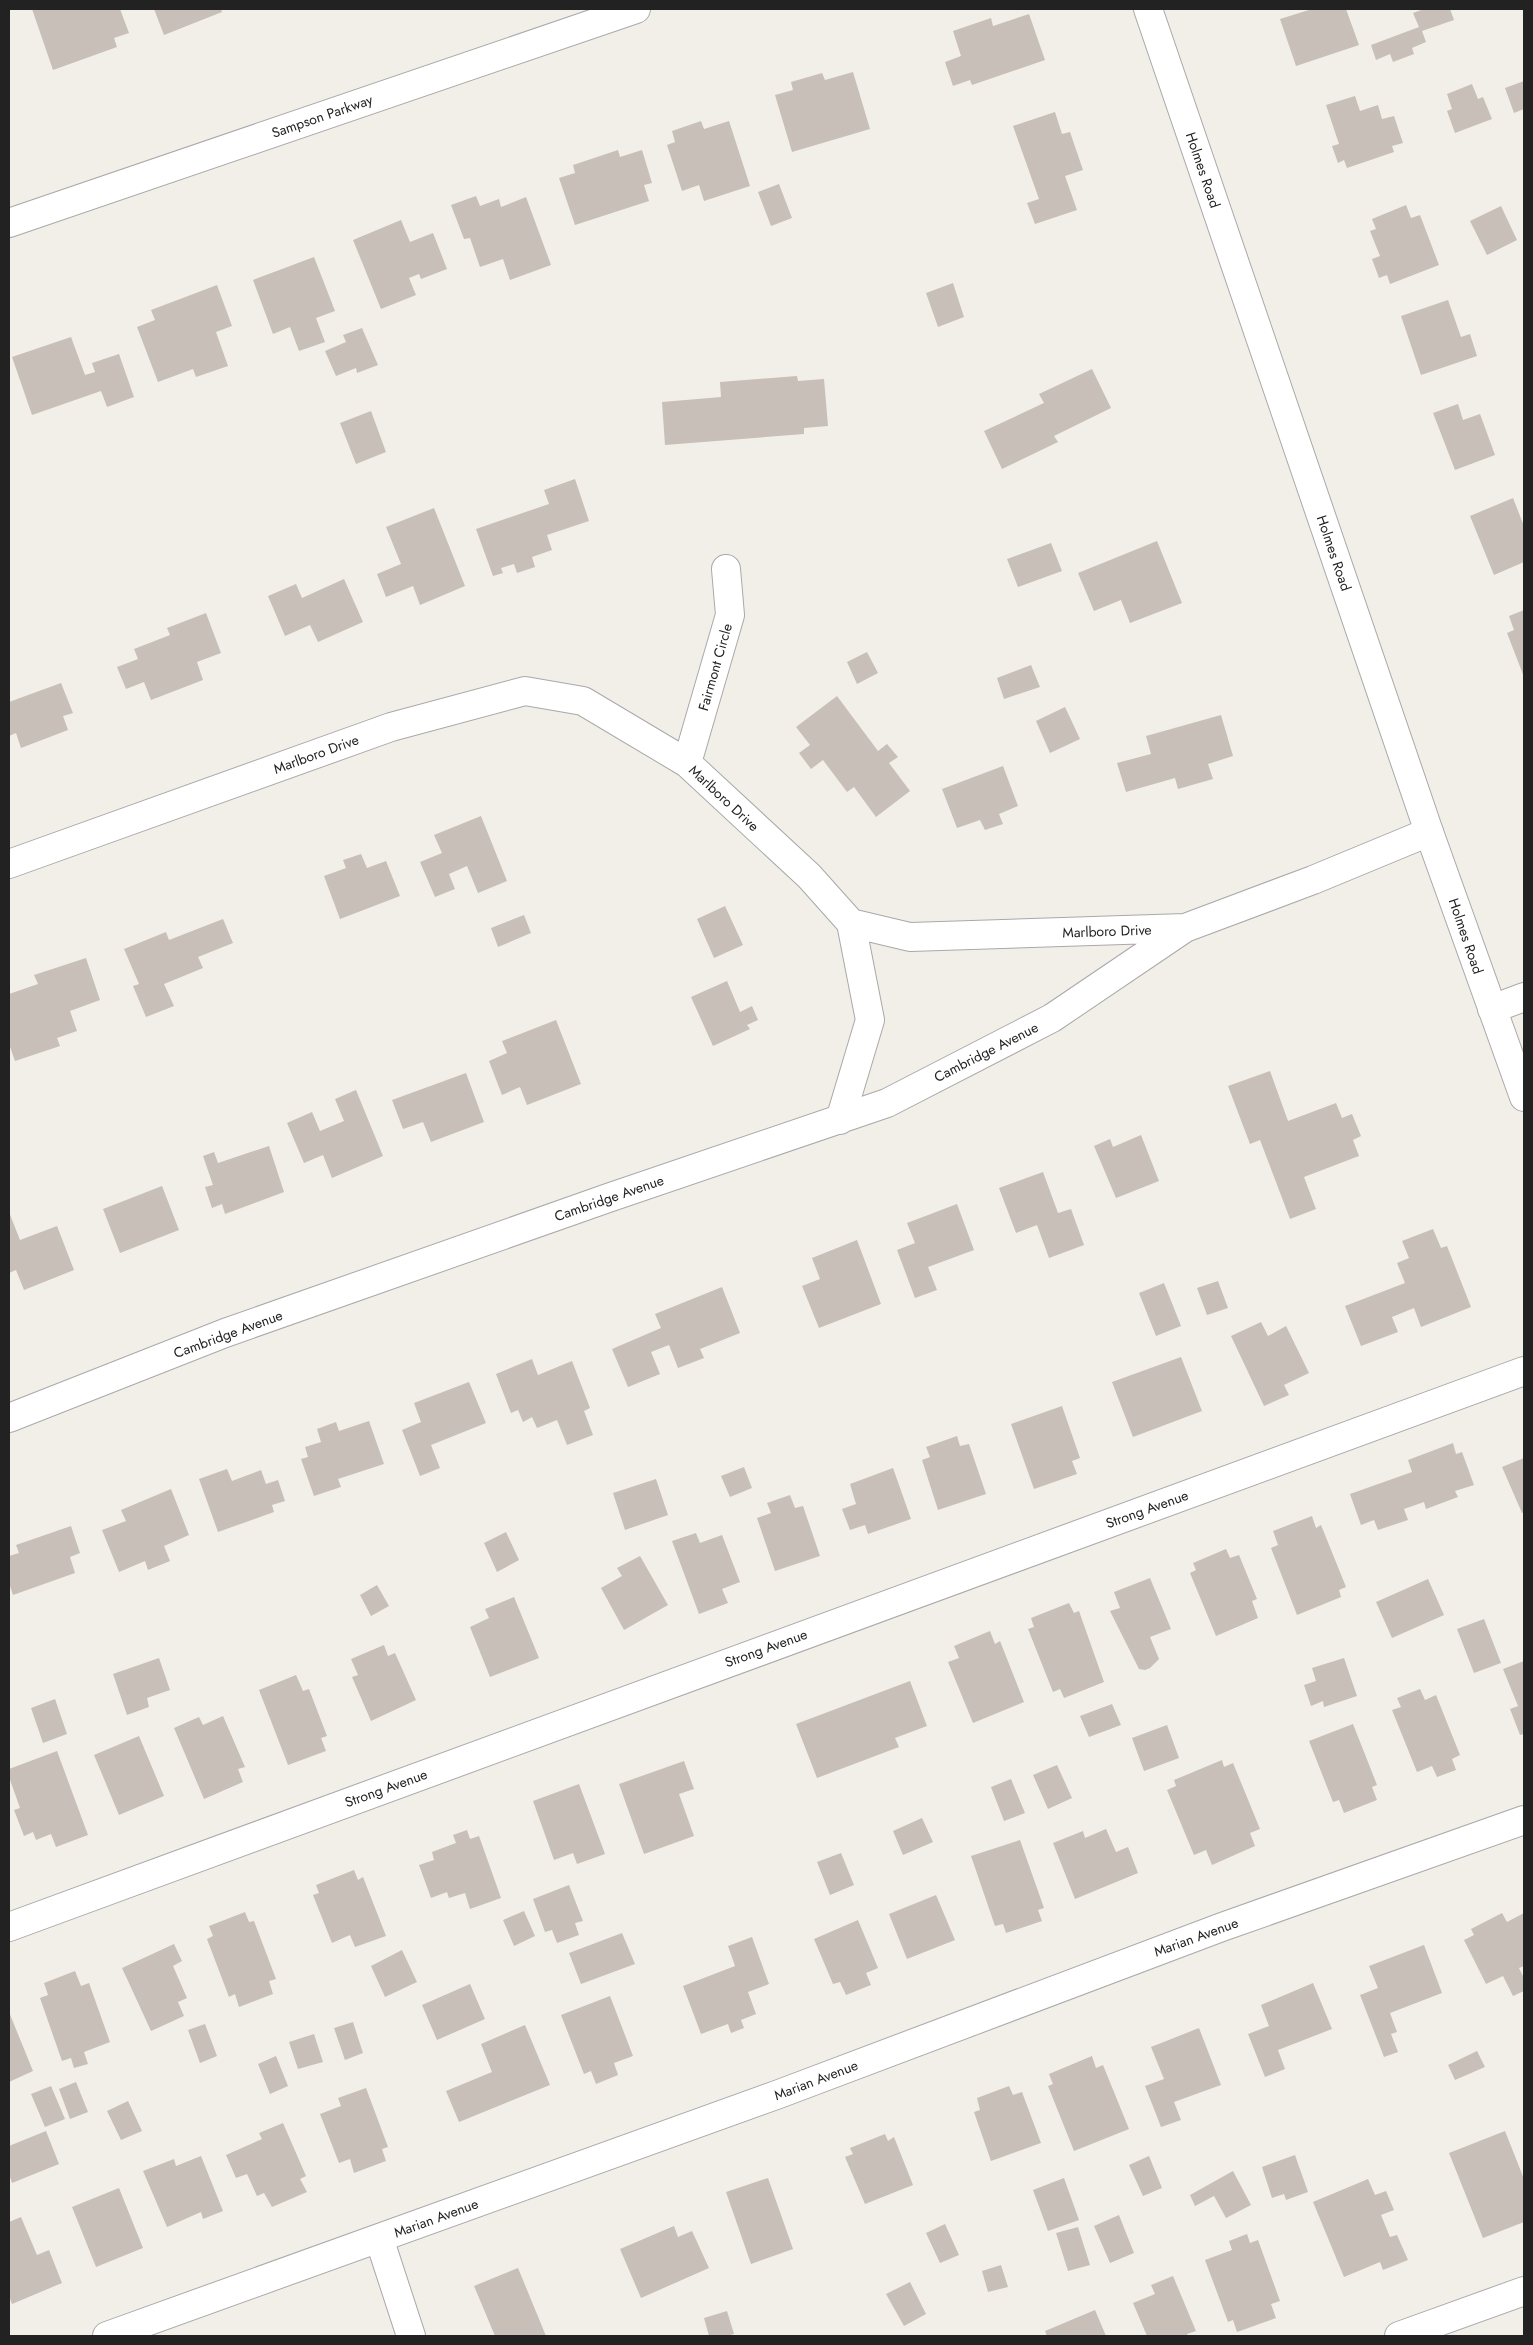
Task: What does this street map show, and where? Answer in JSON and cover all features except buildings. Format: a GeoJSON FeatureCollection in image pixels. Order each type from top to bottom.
{"type":"FeatureCollection","features":[{"type":"Feature","properties":{"kind":"street","name":"Sampson Parkway"},"geometry":{"type":"LineString","coordinates":[[9,223],[636,9]]}},
{"type":"Feature","properties":{"kind":"street","name":"Holmes Road"},"geometry":{"type":"LineString","coordinates":[[1148,9],[1430,832],[1524,1097]]}},
{"type":"Feature","properties":{"kind":"street","name":"Fairmont Circle"},"geometry":{"type":"LineString","coordinates":[[686,763],[730,615],[726,569]]}},
{"type":"Feature","properties":{"kind":"street","name":"Marlboro Drive"},"geometry":{"type":"LineString","coordinates":[[9,864],[391,727],[525,691],[583,701],[686,763],[809,876],[851,923],[910,936],[1185,928],[1313,880],[1430,832]]}},
{"type":"Feature","properties":{"kind":"street"},"geometry":{"type":"LineString","coordinates":[[840,1120],[870,1020],[851,923]]}},
{"type":"Feature","properties":{"kind":"street","name":"Cambridge Avenue"},"geometry":{"type":"LineString","coordinates":[[9,1418],[234,1330],[608,1198],[887,1104],[1052,1018],[1185,928]]}},
{"type":"Feature","properties":{"kind":"street"},"geometry":{"type":"LineString","coordinates":[[1492,1009],[1524,997]]}},
{"type":"Feature","properties":{"kind":"street","name":"Strong Avenue"},"geometry":{"type":"LineString","coordinates":[[9,1927],[1524,1370]]}},
{"type":"Feature","properties":{"kind":"street","name":"Marian Avenue"},"geometry":{"type":"LineString","coordinates":[[107,2336],[779,2094],[1222,1927],[1524,1820]]}},
{"type":"Feature","properties":{"kind":"street"},"geometry":{"type":"LineString","coordinates":[[379,2238],[412,2336]]}},
{"type":"Feature","properties":{"kind":"street"},"geometry":{"type":"LineString","coordinates":[[1399,2336],[1524,2291]]}}]}
